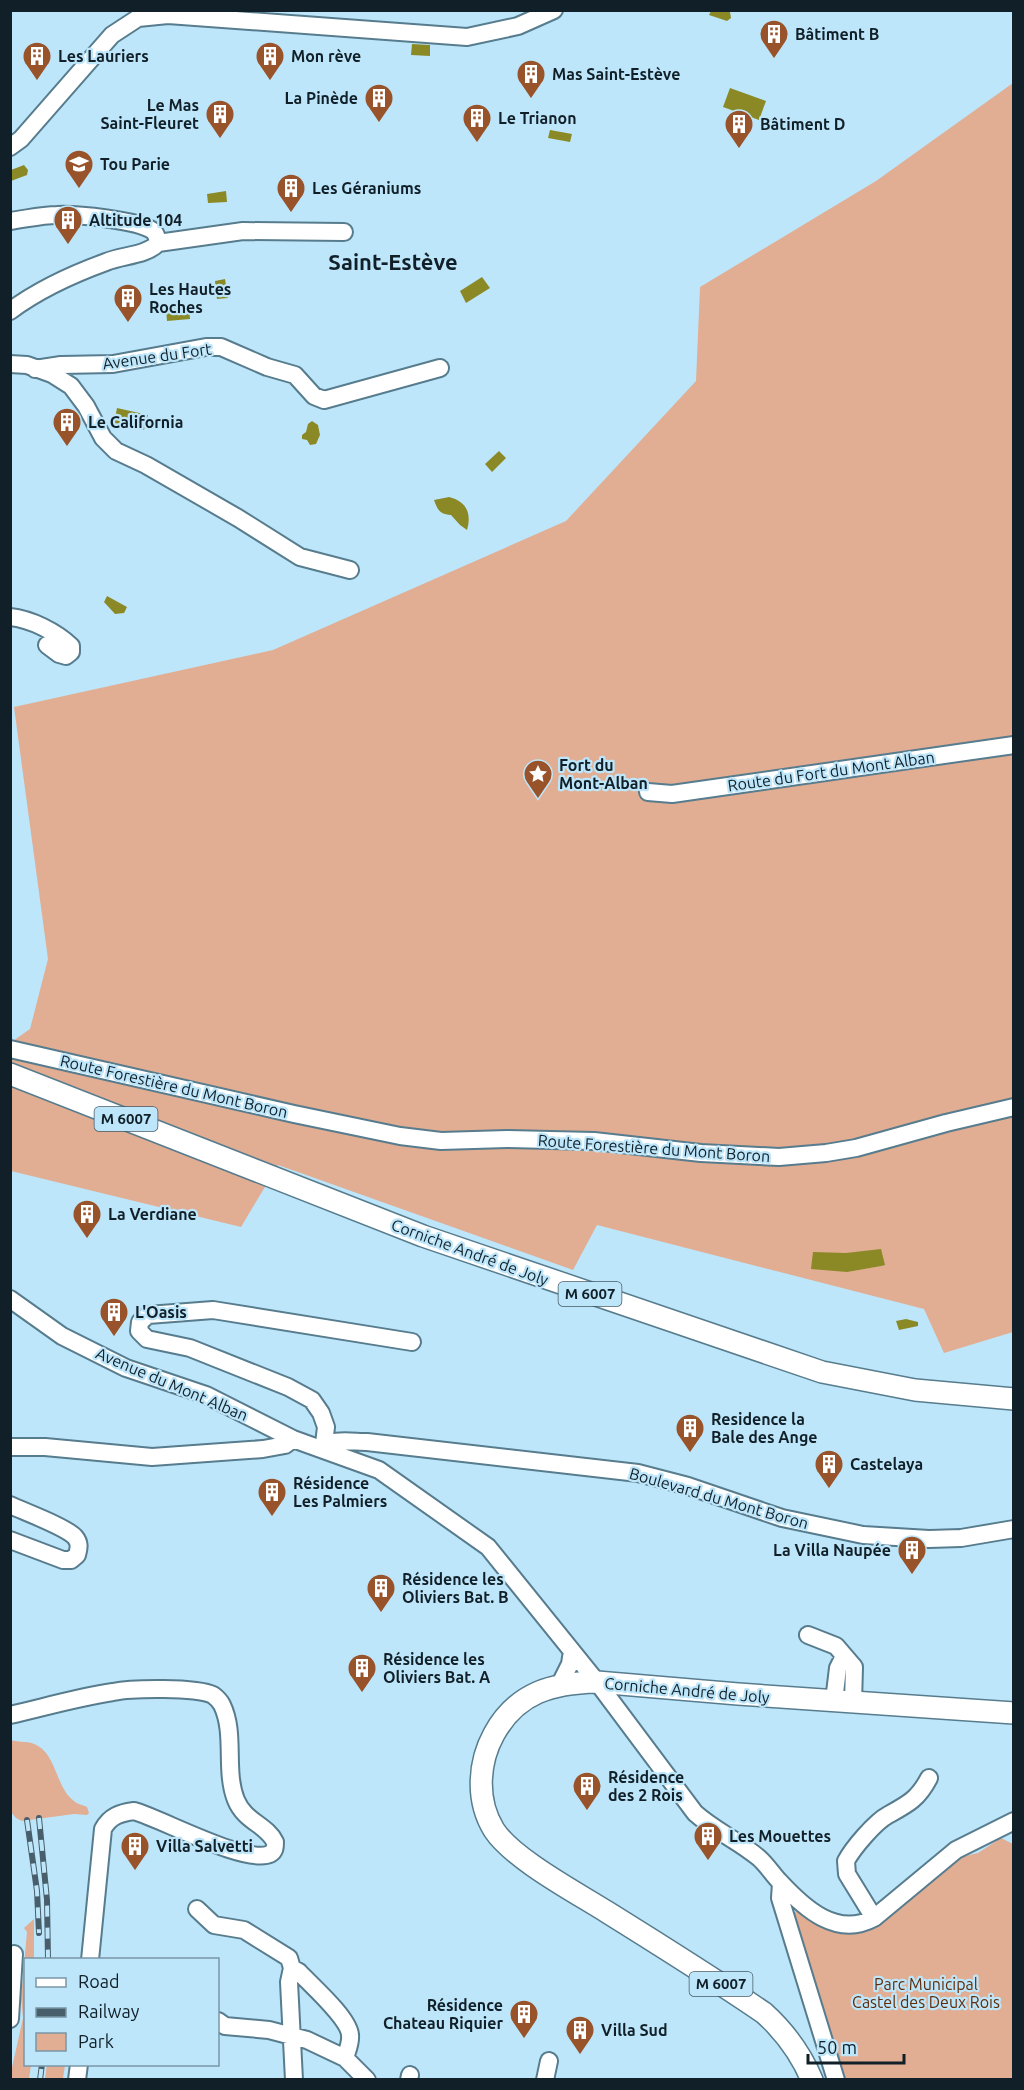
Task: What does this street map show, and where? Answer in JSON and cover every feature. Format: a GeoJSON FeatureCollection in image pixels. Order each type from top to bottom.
{"type":"FeatureCollection","features":[{"type":"Feature","properties":{"kind":"main road","name":"Corniche André de Joly"},"geometry":{"type":"LineString","coordinates":[[10,1074],[423,1236],[822,1372],[905,1389],[1014,1399]]}},
{"type":"Feature","properties":{"kind":"main road","name":"Corniche André de Joly"},"geometry":{"type":"LineString","coordinates":[[812,2079],[781,2028],[764,2013],[508,1846],[494,1829],[485,1807],[481,1778],[493,1736],[507,1716],[529,1696],[560,1684],[597,1682],[1014,1713]]}},
{"type":"Feature","properties":{"kind":"street"},"geometry":{"type":"LineString","coordinates":[[10,147],[21,139],[112,35],[138,18],[168,15],[467,37],[518,26],[554,10]]}},
{"type":"Feature","properties":{"kind":"street"},"geometry":{"type":"LineString","coordinates":[[10,220],[56,215],[89,215],[143,226],[153,231],[158,243]]}},
{"type":"Feature","properties":{"kind":"street"},"geometry":{"type":"LineString","coordinates":[[10,311],[26,299],[107,261],[152,249],[158,243],[243,231],[344,232]]}},
{"type":"Feature","properties":{"kind":"street","name":"Avenue du Fort"},"geometry":{"type":"LineString","coordinates":[[35,369],[61,365],[113,364],[206,347],[221,347],[267,367],[295,375],[314,396],[324,400],[440,368]]}},
{"type":"Feature","properties":{"kind":"street","name":"Avenue du Fort"},"geometry":{"type":"LineString","coordinates":[[10,364],[27,366],[52,374],[71,386],[86,406],[103,438],[116,451],[146,465],[300,557],[350,570]]}},
{"type":"Feature","properties":{"kind":"street"},"geometry":{"type":"LineString","coordinates":[[10,617],[35,623],[71,646],[71,652],[66,656],[59,654],[47,645]]}},
{"type":"Feature","properties":{"kind":"street","name":"Route du Fort du Mont Alban"},"geometry":{"type":"LineString","coordinates":[[648,792],[672,794],[1014,745]]}},
{"type":"Feature","properties":{"kind":"street","name":"Route Forestière du Mont Boron"},"geometry":{"type":"LineString","coordinates":[[10,1049],[294,1114],[400,1136],[441,1141],[507,1139],[594,1141],[701,1153],[779,1157],[856,1148],[1014,1107]]}},
{"type":"Feature","properties":{"kind":"street","name":"Avenue du Mont Alban"},"geometry":{"type":"LineString","coordinates":[[10,1299],[62,1336],[126,1368],[206,1395],[293,1439],[321,1446],[379,1470],[488,1547],[597,1682],[695,1813],[759,1858],[781,1883],[820,1917],[835,1924],[853,1926],[874,1918]]}},
{"type":"Feature","properties":{"kind":"street"},"geometry":{"type":"LineString","coordinates":[[321,1446],[326,1427],[321,1413],[312,1400],[288,1387],[190,1348],[147,1339],[139,1331],[140,1322],[148,1315],[213,1310],[412,1342]]}},
{"type":"Feature","properties":{"kind":"street"},"geometry":{"type":"LineString","coordinates":[[10,1447],[45,1447],[152,1457],[263,1449],[285,1445],[293,1439]]}},
{"type":"Feature","properties":{"kind":"street","name":"Boulevard du Mont Boron"},"geometry":{"type":"LineString","coordinates":[[321,1446],[340,1442],[367,1442],[638,1473],[680,1484],[782,1518],[863,1536],[961,1538],[1014,1528]]}},
{"type":"Feature","properties":{"kind":"street"},"geometry":{"type":"LineString","coordinates":[[10,1505],[67,1532],[76,1538],[80,1546],[77,1555],[71,1560],[63,1560],[10,1540]]}},
{"type":"Feature","properties":{"kind":"street"},"geometry":{"type":"LineString","coordinates":[[808,1635],[836,1646],[854,1667],[843,1702]]}},
{"type":"Feature","properties":{"kind":"street"},"geometry":{"type":"LineString","coordinates":[[560,1684],[570,1664],[572,1651]]}},
{"type":"Feature","properties":{"kind":"street"},"geometry":{"type":"LineString","coordinates":[[10,1714],[127,1690],[195,1691],[213,1695],[219,1700],[226,1717],[232,1788],[236,1800],[247,1817],[268,1832],[275,1842],[271,1853],[257,1855],[215,1845],[134,1811],[111,1818],[103,1829],[90,1958]]}},
{"type":"Feature","properties":{"kind":"street"},"geometry":{"type":"LineString","coordinates":[[929,1778],[923,1790],[905,1806],[879,1821],[846,1861],[848,1874],[874,1918],[956,1850],[1014,1821]]}},
{"type":"Feature","properties":{"kind":"street"},"geometry":{"type":"LineString","coordinates":[[781,1883],[780,1898],[836,2079]]}},
{"type":"Feature","properties":{"kind":"street"},"geometry":{"type":"LineString","coordinates":[[197,1909],[214,1925],[244,1930],[289,1958],[292,1968],[289,1982],[294,2079]]}},
{"type":"Feature","properties":{"kind":"street"},"geometry":{"type":"LineString","coordinates":[[10,2019],[14,1954]]}},
{"type":"Feature","properties":{"kind":"street"},"geometry":{"type":"LineString","coordinates":[[292,1968],[299,1972],[343,2020],[350,2033],[345,2058]]}},
{"type":"Feature","properties":{"kind":"street"},"geometry":{"type":"LineString","coordinates":[[219,2022],[225,2026],[291,2035],[324,2047],[345,2058],[367,2079]]}},
{"type":"Feature","properties":{"kind":"street"},"geometry":{"type":"LineString","coordinates":[[545,2079],[549,2061]]}},
{"type":"Feature","properties":{"kind":"green space"},"geometry":{"type":"Polygon","coordinates":[[[1013,83],[1013,1332],[944,1353],[924,1309],[597,1225],[573,1270],[278,1165],[241,1227],[11,1171],[10,1043],[30,1029],[48,959],[14,707],[273,650],[566,521],[696,381],[700,287],[876,181],[1013,83]]]}},
{"type":"Feature","properties":{"kind":"green space"},"geometry":{"type":"Polygon","coordinates":[[[10,1740],[32,1743],[44,1751],[68,1795],[75,1802],[87,1807],[89,1813],[22,1821],[16,1818],[11,1812],[10,1740]]]}},
{"type":"Feature","properties":{"kind":"green space","name":"Parc Municipal Castel des Deux Rois"},"geometry":{"type":"Polygon","coordinates":[[[1001,1838],[1013,1844],[1013,2079],[843,2079],[791,1915],[800,1908],[843,1930],[953,1859],[978,1853],[1001,1838]]]}},
{"type":"Feature","properties":{"kind":"green space"},"geometry":{"type":"Polygon","coordinates":[[[34,1919],[34,1958],[25,1958],[27,1932],[24,1928],[34,1919]]]}},
{"type":"Feature","properties":{"kind":"green space"},"geometry":{"type":"Polygon","coordinates":[[[24,1965],[24,2066],[31,2066],[29,2079],[12,2079],[11,2072],[23,2018],[21,1998],[24,1965]]]}},
{"type":"Feature","properties":{"kind":"green space"},"geometry":{"type":"Polygon","coordinates":[[[47,2066],[65,2066],[63,2079],[45,2079],[47,2066]]]}},
{"type":"Feature","properties":{"kind":"shaded area"},"geometry":{"type":"Polygon","coordinates":[[[711,11],[730,12],[731,18],[727,21],[709,15],[711,11]]]}},
{"type":"Feature","properties":{"kind":"shaded area"},"geometry":{"type":"Polygon","coordinates":[[[412,44],[430,45],[430,56],[411,55],[412,44]]]}},
{"type":"Feature","properties":{"kind":"shaded area"},"geometry":{"type":"Polygon","coordinates":[[[730,88],[766,101],[759,120],[723,107],[730,88]]]}},
{"type":"Feature","properties":{"kind":"shaded area"},"geometry":{"type":"Polygon","coordinates":[[[550,130],[572,134],[570,142],[548,138],[550,130]]]}},
{"type":"Feature","properties":{"kind":"shaded area"},"geometry":{"type":"Polygon","coordinates":[[[24,165],[28,170],[27,175],[11,181],[11,170],[24,165]]]}},
{"type":"Feature","properties":{"kind":"shaded area"},"geometry":{"type":"Polygon","coordinates":[[[226,191],[227,202],[208,203],[207,194],[226,191]]]}},
{"type":"Feature","properties":{"kind":"shaded area"},"geometry":{"type":"Polygon","coordinates":[[[482,277],[490,288],[466,303],[460,291],[482,277]]]}},
{"type":"Feature","properties":{"kind":"shaded area"},"geometry":{"type":"Polygon","coordinates":[[[225,279],[228,298],[217,299],[215,281],[225,279]]]}},
{"type":"Feature","properties":{"kind":"shaded area"},"geometry":{"type":"Polygon","coordinates":[[[189,307],[190,319],[167,321],[166,309],[189,307]]]}},
{"type":"Feature","properties":{"kind":"shaded area"},"geometry":{"type":"Polygon","coordinates":[[[117,408],[148,415],[144,430],[114,423],[117,408]]]}},
{"type":"Feature","properties":{"kind":"shaded area"},"geometry":{"type":"Polygon","coordinates":[[[312,421],[318,425],[320,435],[316,444],[310,445],[307,440],[302,439],[302,435],[312,421]]]}},
{"type":"Feature","properties":{"kind":"shaded area"},"geometry":{"type":"Polygon","coordinates":[[[499,451],[506,458],[492,472],[485,464],[499,451]]]}},
{"type":"Feature","properties":{"kind":"shaded area"},"geometry":{"type":"Polygon","coordinates":[[[449,497],[460,501],[466,509],[469,518],[467,530],[451,515],[442,513],[437,507],[434,500],[449,497]]]}},
{"type":"Feature","properties":{"kind":"shaded area"},"geometry":{"type":"Polygon","coordinates":[[[107,596],[127,607],[124,613],[115,614],[104,602],[107,596]]]}},
{"type":"Feature","properties":{"kind":"shaded area"},"geometry":{"type":"Polygon","coordinates":[[[881,1249],[885,1265],[847,1272],[811,1269],[813,1252],[846,1253],[881,1249]]]}},
{"type":"Feature","properties":{"kind":"shaded area"},"geometry":{"type":"Polygon","coordinates":[[[906,1319],[918,1322],[918,1326],[899,1330],[896,1321],[906,1319]]]}},
{"type":"Feature","properties":{"kind":"railway"},"geometry":{"type":"LineString","coordinates":[[39,1818],[47,1900],[48,1958]]}},
{"type":"Feature","properties":{"kind":"railway"},"geometry":{"type":"LineString","coordinates":[[27,1820],[37,1891],[39,1933]]}},
{"type":"Feature","properties":{"kind":"railway"},"geometry":{"type":"LineString","coordinates":[[40,2080],[42,2066]]}},
{"type":"Feature","properties":{"kind":"place","name":"Bâtiment B"},"geometry":{"type":"Point","coordinates":[774,60]}},
{"type":"Feature","properties":{"kind":"place","name":"Les Lauriers"},"geometry":{"type":"Point","coordinates":[37,82]}},
{"type":"Feature","properties":{"kind":"place","name":"Mon rève"},"geometry":{"type":"Point","coordinates":[270,82]}},
{"type":"Feature","properties":{"kind":"place","name":"Mas Saint-Estève"},"geometry":{"type":"Point","coordinates":[531,100]}},
{"type":"Feature","properties":{"kind":"place","name":"La Pinède"},"geometry":{"type":"Point","coordinates":[379,124]}},
{"type":"Feature","properties":{"kind":"place","name":"Le Mas Saint-Fleuret"},"geometry":{"type":"Point","coordinates":[220,140]}},
{"type":"Feature","properties":{"kind":"place","name":"Le Trianon"},"geometry":{"type":"Point","coordinates":[477,144]}},
{"type":"Feature","properties":{"kind":"place","name":"Bâtiment D"},"geometry":{"type":"Point","coordinates":[739,150]}},
{"type":"Feature","properties":{"kind":"place","name":"Tou Parie"},"geometry":{"type":"Point","coordinates":[79,190]}},
{"type":"Feature","properties":{"kind":"place","name":"Les Géraniums"},"geometry":{"type":"Point","coordinates":[291,214]}},
{"type":"Feature","properties":{"kind":"place","name":"Altitude 104"},"geometry":{"type":"Point","coordinates":[68,246]}},
{"type":"Feature","properties":{"kind":"place","name":"Les Hautes Roches"},"geometry":{"type":"Point","coordinates":[128,324]}},
{"type":"Feature","properties":{"kind":"place","name":"Le California"},"geometry":{"type":"Point","coordinates":[67,448]}},
{"type":"Feature","properties":{"kind":"place","name":"Fort du Mont-Alban"},"geometry":{"type":"Point","coordinates":[538,800]}},
{"type":"Feature","properties":{"kind":"place","name":"La Verdiane"},"geometry":{"type":"Point","coordinates":[87,1240]}},
{"type":"Feature","properties":{"kind":"place","name":"L'Oasis"},"geometry":{"type":"Point","coordinates":[114,1338]}},
{"type":"Feature","properties":{"kind":"place","name":"Residence la Bale des Ange"},"geometry":{"type":"Point","coordinates":[690,1454]}},
{"type":"Feature","properties":{"kind":"place","name":"Castelaya"},"geometry":{"type":"Point","coordinates":[829,1490]}},
{"type":"Feature","properties":{"kind":"place","name":"Résidence Les Palmiers"},"geometry":{"type":"Point","coordinates":[272,1518]}},
{"type":"Feature","properties":{"kind":"place","name":"La Villa Naupée"},"geometry":{"type":"Point","coordinates":[912,1576]}},
{"type":"Feature","properties":{"kind":"place","name":"Résidence les Oliviers Bat. B"},"geometry":{"type":"Point","coordinates":[381,1614]}},
{"type":"Feature","properties":{"kind":"place","name":"Résidence les Oliviers Bat. A"},"geometry":{"type":"Point","coordinates":[362,1694]}},
{"type":"Feature","properties":{"kind":"place","name":"Résidence des 2 Rois"},"geometry":{"type":"Point","coordinates":[587,1812]}},
{"type":"Feature","properties":{"kind":"place","name":"Les Mouettes"},"geometry":{"type":"Point","coordinates":[708,1862]}},
{"type":"Feature","properties":{"kind":"place","name":"Villa Salvetti"},"geometry":{"type":"Point","coordinates":[135,1872]}},
{"type":"Feature","properties":{"kind":"place","name":"Résidence Chateau Riquier"},"geometry":{"type":"Point","coordinates":[524,2040]}},
{"type":"Feature","properties":{"kind":"place","name":"Villa Sud"},"geometry":{"type":"Point","coordinates":[580,2056]}},
{"type":"Feature","properties":{"kind":"district","name":"Saint-Estève"},"geometry":{"type":"Point","coordinates":[393,262]}}]}
